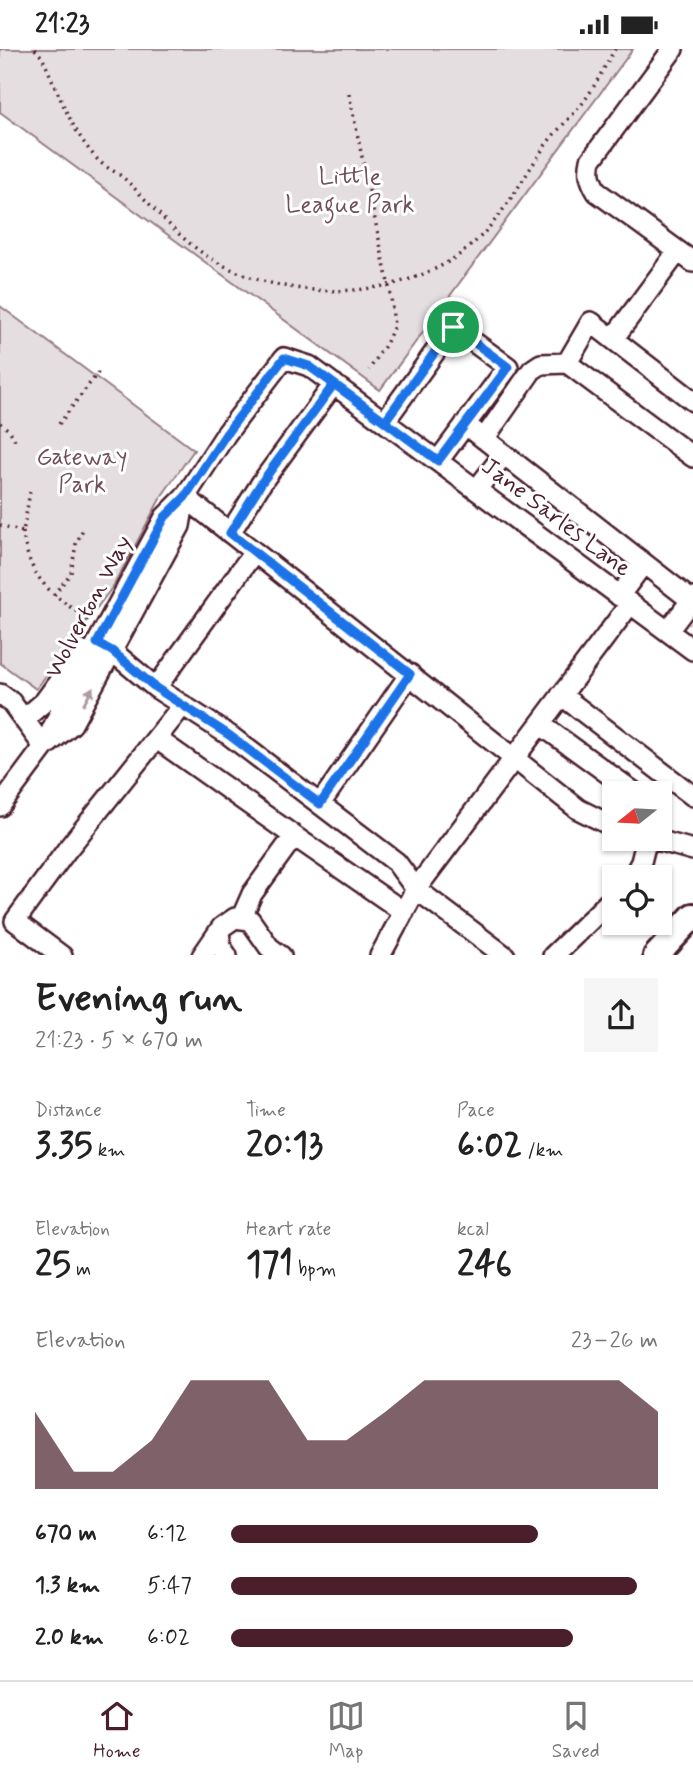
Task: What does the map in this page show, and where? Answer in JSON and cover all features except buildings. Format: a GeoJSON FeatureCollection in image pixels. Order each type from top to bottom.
{"type":"FeatureCollection","features":[{"type":"Feature","properties":{"kind":"main road"},"geometry":{"type":"LineString","coordinates":[[656,955],[690,924]]}},
{"type":"Feature","properties":{"kind":"street"},"geometry":{"type":"LineString","coordinates":[[614,339],[680,252],[597,192],[588,171],[591,160],[673,49]]}},
{"type":"Feature","properties":{"kind":"street"},"geometry":{"type":"LineString","coordinates":[[567,363],[591,322],[693,401]]}},
{"type":"Feature","properties":{"kind":"street"},"geometry":{"type":"LineString","coordinates":[[385,421],[453,327],[508,367],[438,461]]}},
{"type":"Feature","properties":{"kind":"street","name":"Jane Sarles Lane"},"geometry":{"type":"LineString","coordinates":[[284,358],[309,366],[693,650]]}},
{"type":"Feature","properties":{"kind":"street","name":"Wolverton Way"},"geometry":{"type":"LineString","coordinates":[[0,806],[44,747],[72,724],[124,594],[165,517],[185,497],[226,434],[284,358]]}},
{"type":"Feature","properties":{"kind":"street"},"geometry":{"type":"LineString","coordinates":[[484,439],[532,370],[541,364],[567,363],[693,457]]}},
{"type":"Feature","properties":{"kind":"street"},"geometry":{"type":"LineString","coordinates":[[230,533],[262,482],[334,384]]}},
{"type":"Feature","properties":{"kind":"street"},"geometry":{"type":"LineString","coordinates":[[465,424],[643,564],[692,599],[667,631]]}},
{"type":"Feature","properties":{"kind":"street"},"geometry":{"type":"LineString","coordinates":[[477,489],[504,454]]}},
{"type":"Feature","properties":{"kind":"street"},"geometry":{"type":"LineString","coordinates":[[185,497],[578,809],[602,821]]}},
{"type":"Feature","properties":{"kind":"street","name":"Wolverton Way"},"geometry":{"type":"LineString","coordinates":[[105,647],[180,526],[185,497]]}},
{"type":"Feature","properties":{"kind":"street"},"geometry":{"type":"LineString","coordinates":[[156,688],[254,552]]}},
{"type":"Feature","properties":{"kind":"street"},"geometry":{"type":"LineString","coordinates":[[380,955],[416,889],[561,695],[624,600],[643,564]]}},
{"type":"Feature","properties":{"kind":"street"},"geometry":{"type":"LineString","coordinates":[[24,719],[44,702],[124,594]]}},
{"type":"Feature","properties":{"kind":"street"},"geometry":{"type":"LineString","coordinates":[[105,647],[156,688],[229,735],[396,862],[416,889],[505,955]]}},
{"type":"Feature","properties":{"kind":"street"},"geometry":{"type":"LineString","coordinates":[[320,804],[410,674]]}},
{"type":"Feature","properties":{"kind":"street"},"geometry":{"type":"LineString","coordinates":[[0,694],[11,702],[44,747]]}},
{"type":"Feature","properties":{"kind":"street"},"geometry":{"type":"LineString","coordinates":[[561,695],[693,796]]}},
{"type":"Feature","properties":{"kind":"street"},"geometry":{"type":"LineString","coordinates":[[62,955],[15,921],[66,851],[183,705]]}},
{"type":"Feature","properties":{"kind":"street"},"geometry":{"type":"LineString","coordinates":[[540,725],[618,781]]}},
{"type":"Feature","properties":{"kind":"street"},"geometry":{"type":"LineString","coordinates":[[157,739],[404,912]]}},
{"type":"Feature","properties":{"kind":"street"},"geometry":{"type":"LineString","coordinates":[[648,781],[653,767]]}},
{"type":"Feature","properties":{"kind":"street"},"geometry":{"type":"LineString","coordinates":[[241,919],[252,894],[294,836]]}},
{"type":"Feature","properties":{"kind":"street"},"geometry":{"type":"LineString","coordinates":[[672,844],[693,850]]}},
{"type":"Feature","properties":{"kind":"street"},"geometry":{"type":"LineString","coordinates":[[553,955],[602,908]]}},
{"type":"Feature","properties":{"kind":"street"},"geometry":{"type":"LineString","coordinates":[[202,955],[219,932],[235,918],[250,920],[269,947],[281,955]]}},
{"type":"Feature","properties":{"kind":"street"},"geometry":{"type":"LineString","coordinates":[[219,932],[221,947],[227,955]]}},
{"type":"Feature","properties":{"kind":"path"},"geometry":{"type":"LineString","coordinates":[[35,49],[42,57],[76,131],[98,161],[124,178],[186,240],[212,259],[245,276],[278,286],[318,292],[357,290],[388,284],[422,274],[446,263],[468,248],[495,221],[548,143],[583,102],[615,49]]}},
{"type":"Feature","properties":{"kind":"path"},"geometry":{"type":"LineString","coordinates":[[349,93],[391,297],[394,326],[369,370]]}},
{"type":"Feature","properties":{"kind":"path"},"geometry":{"type":"LineString","coordinates":[[60,424],[100,370]]}},
{"type":"Feature","properties":{"kind":"path"},"geometry":{"type":"LineString","coordinates":[[0,423],[10,431],[17,444]]}},
{"type":"Feature","properties":{"kind":"path"},"geometry":{"type":"LineString","coordinates":[[30,492],[23,533],[31,567],[41,583],[54,595],[90,621]]}},
{"type":"Feature","properties":{"kind":"path"},"geometry":{"type":"LineString","coordinates":[[0,525],[23,533]]}},
{"type":"Feature","properties":{"kind":"path"},"geometry":{"type":"LineString","coordinates":[[54,595],[71,573],[76,544],[83,529]]}},
{"type":"Feature","properties":{"kind":"green space","name":"Little League Park"},"geometry":{"type":"Polygon","coordinates":[[[0,49],[633,49],[380,390],[0,112],[0,49]]]}},
{"type":"Feature","properties":{"kind":"green space","name":"Gateway Park"},"geometry":{"type":"Polygon","coordinates":[[[0,306],[194,450],[161,497],[114,585],[36,689],[0,663],[0,306]]]}},
{"type":"Feature","properties":{"kind":"route"},"geometry":{"type":"LineString","coordinates":[[453,327],[385,421],[334,384],[309,366],[284,358],[226,434],[185,497],[165,517],[97,643],[112,651],[156,688],[229,735],[320,804],[410,674],[230,533],[262,482],[334,384],[438,461],[508,367],[453,327]]}}]}
